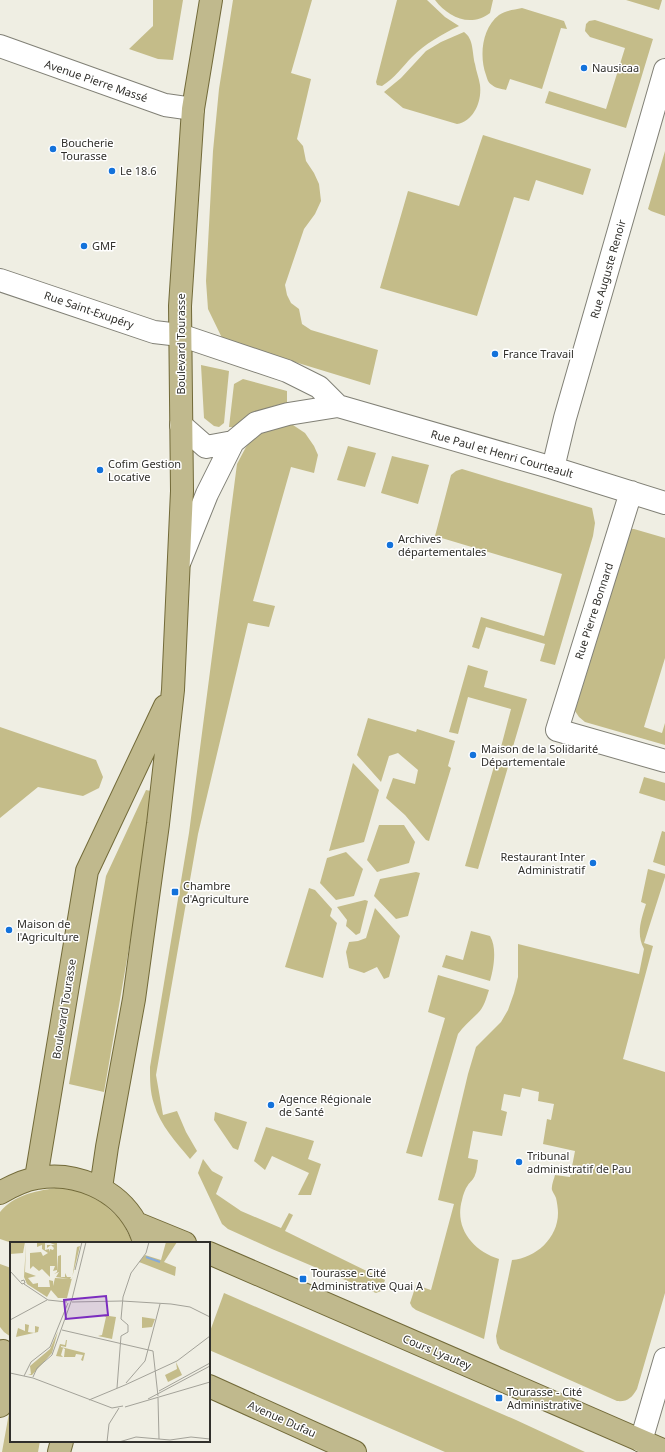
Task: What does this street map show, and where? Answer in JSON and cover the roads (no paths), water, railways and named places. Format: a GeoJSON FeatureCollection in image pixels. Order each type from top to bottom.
{"type":"FeatureCollection","features":[{"type":"Feature","properties":{"kind":"main road","name":"Boulevard Tourasse"},"geometry":{"type":"LineString","coordinates":[[101,1188],[134,999],[158,824],[172,690],[182,491],[180,306],[193,109],[211,0]]}},
{"type":"Feature","properties":{"kind":"main road","name":"Boulevard Tourasse"},"geometry":{"type":"LineString","coordinates":[[36,1178],[87,872],[172,690]]}},
{"type":"Feature","properties":{"kind":"main road"},"geometry":{"type":"LineString","coordinates":[[0,1193],[17,1184],[36,1178],[52,1176],[69,1177],[85,1181],[101,1188],[121,1203],[136,1223],[145,1242]]}},
{"type":"Feature","properties":{"kind":"main road"},"geometry":{"type":"LineString","coordinates":[[136,1223],[183,1242]]}},
{"type":"Feature","properties":{"kind":"main road","name":"Cours Lyautey"},"geometry":{"type":"LineString","coordinates":[[210,1253],[665,1451]]}},
{"type":"Feature","properties":{"kind":"main road"},"geometry":{"type":"LineString","coordinates":[[0,1406],[5,1351]]}},
{"type":"Feature","properties":{"kind":"main road","name":"Avenue Dufau"},"geometry":{"type":"LineString","coordinates":[[210,1386],[356,1452]]}},
{"type":"Feature","properties":{"kind":"main road"},"geometry":{"type":"LineString","coordinates":[[60,1452],[62,1442]]}},
{"type":"Feature","properties":{"kind":"street","name":"Avenue Pierre Massé"},"geometry":{"type":"LineString","coordinates":[[0,46],[165,105],[193,109]]}},
{"type":"Feature","properties":{"kind":"street","name":"Rue Auguste Renoir"},"geometry":{"type":"LineString","coordinates":[[552,468],[665,70]]}},
{"type":"Feature","properties":{"kind":"street","name":"Rue Saint-Exupéry"},"geometry":{"type":"LineString","coordinates":[[0,280],[154,332],[180,335]]}},
{"type":"Feature","properties":{"kind":"street","name":"Rue Paul et Henri Courteault"},"geometry":{"type":"LineString","coordinates":[[180,335],[287,371],[319,387],[338,406]]}},
{"type":"Feature","properties":{"kind":"street","name":"Rue Paul et Henri Courteault"},"geometry":{"type":"LineString","coordinates":[[179,562],[207,494],[233,442],[256,423],[288,414],[338,406],[552,468],[665,503]]}},
{"type":"Feature","properties":{"kind":"street"},"geometry":{"type":"LineString","coordinates":[[181,425],[206,447],[233,442]]}},
{"type":"Feature","properties":{"kind":"street","name":"Rue Pierre Bonnard"},"geometry":{"type":"LineString","coordinates":[[632,492],[557,730],[665,761]]}},
{"type":"Feature","properties":{"kind":"street"},"geometry":{"type":"LineString","coordinates":[[641,1441],[665,1359]]}},
{"type":"Feature","properties":{"kind":"place","name":"Nausicaa"},"geometry":{"type":"Point","coordinates":[584,68]}},
{"type":"Feature","properties":{"kind":"place","name":"Boucherie Tourasse"},"geometry":{"type":"Point","coordinates":[53,149]}},
{"type":"Feature","properties":{"kind":"place","name":"Le 18.6"},"geometry":{"type":"Point","coordinates":[112,171]}},
{"type":"Feature","properties":{"kind":"place","name":"GMF"},"geometry":{"type":"Point","coordinates":[84,246]}},
{"type":"Feature","properties":{"kind":"place","name":"France Travail"},"geometry":{"type":"Point","coordinates":[495,354]}},
{"type":"Feature","properties":{"kind":"place","name":"Cofim Gestion Locative"},"geometry":{"type":"Point","coordinates":[100,470]}},
{"type":"Feature","properties":{"kind":"place","name":"Archives départementales"},"geometry":{"type":"Point","coordinates":[390,545]}},
{"type":"Feature","properties":{"kind":"place","name":"Maison de la Solidarité Départementale"},"geometry":{"type":"Point","coordinates":[473,755]}},
{"type":"Feature","properties":{"kind":"place","name":"Restaurant Inter Administratif"},"geometry":{"type":"Point","coordinates":[593,863]}},
{"type":"Feature","properties":{"kind":"place","name":"Chambre d'Agriculture"},"geometry":{"type":"Point","coordinates":[175,892]}},
{"type":"Feature","properties":{"kind":"place","name":"Maison de l'Agriculture"},"geometry":{"type":"Point","coordinates":[9,930]}},
{"type":"Feature","properties":{"kind":"place","name":"Agence Régionale de Santé"},"geometry":{"type":"Point","coordinates":[271,1105]}},
{"type":"Feature","properties":{"kind":"place","name":"Tribunal administratif de Pau"},"geometry":{"type":"Point","coordinates":[519,1162]}},
{"type":"Feature","properties":{"kind":"place","name":"Tourasse - Cité Administrative Quai A"},"geometry":{"type":"Point","coordinates":[303,1279]}},
{"type":"Feature","properties":{"kind":"place","name":"Tourasse - Cité Administrative"},"geometry":{"type":"Point","coordinates":[499,1398]}}]}
